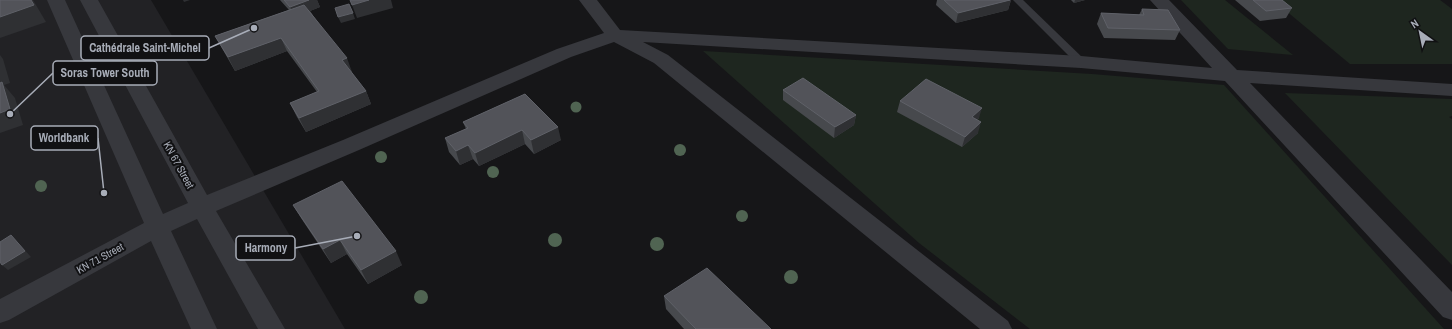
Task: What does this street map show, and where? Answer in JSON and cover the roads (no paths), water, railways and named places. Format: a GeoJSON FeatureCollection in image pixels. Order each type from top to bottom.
{"type":"FeatureCollection","features":[{"type":"Feature","properties":{"kind":"street"},"geometry":{"type":"LineString","coordinates":[[56,0],[157,228],[204,329]]}},
{"type":"Feature","properties":{"kind":"street","name":"KN 67 Street"},"geometry":{"type":"LineString","coordinates":[[89,0],[202,207],[272,329]]}},
{"type":"Feature","properties":{"kind":"street"},"geometry":{"type":"LineString","coordinates":[[588,0],[615,35],[661,59],[999,329]]}},
{"type":"Feature","properties":{"kind":"street"},"geometry":{"type":"LineString","coordinates":[[1160,0],[1452,309]]}},
{"type":"Feature","properties":{"kind":"street"},"geometry":{"type":"LineString","coordinates":[[615,35],[1082,62],[1233,76],[1452,90]]}},
{"type":"Feature","properties":{"kind":"street","name":"KN 71 Street"},"geometry":{"type":"LineString","coordinates":[[0,312],[157,228],[202,207],[564,53],[615,35]]}},
{"type":"Feature","properties":{"kind":"lane"},"geometry":{"type":"LineString","coordinates":[[1018,0],[1082,62]]}},
{"type":"Feature","properties":{"kind":"place","name":"Cathédrale Saint-Michel"},"geometry":{"type":"Point","coordinates":[254,28]}},
{"type":"Feature","properties":{"kind":"place","name":"Soras Tower South"},"geometry":{"type":"Point","coordinates":[10,114]}},
{"type":"Feature","properties":{"kind":"place","name":"Worldbank"},"geometry":{"type":"Point","coordinates":[104,193]}},
{"type":"Feature","properties":{"kind":"place","name":"Harmony"},"geometry":{"type":"Point","coordinates":[357,236]}}]}
